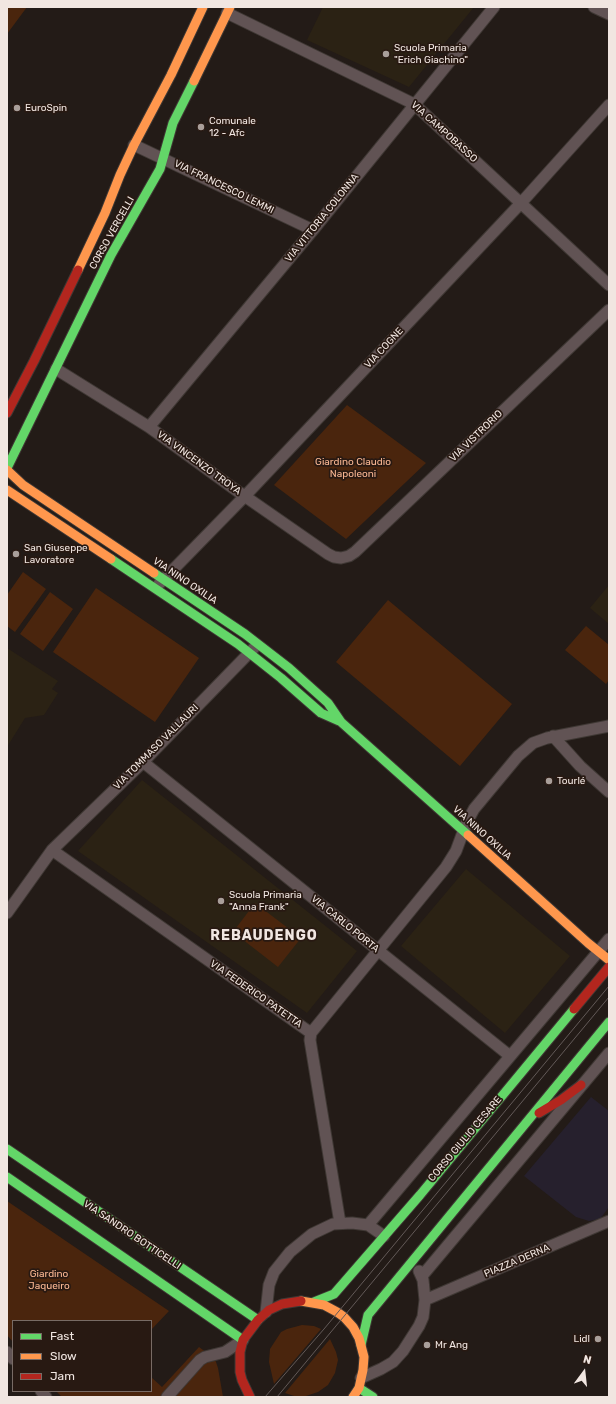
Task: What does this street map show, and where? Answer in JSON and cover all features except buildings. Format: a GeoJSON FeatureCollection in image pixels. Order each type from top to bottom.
{"type":"FeatureCollection","features":[{"type":"Feature","properties":{"kind":"main road","name":"CORSO VERCELLI"},"geometry":{"type":"LineString","coordinates":[[7,413],[34,361],[102,218],[134,145],[171,75],[203,7]]}},
{"type":"Feature","properties":{"kind":"main road","name":"CORSO VERCELLI"},"geometry":{"type":"LineString","coordinates":[[7,469],[111,255],[152,185],[164,158],[168,139],[174,123],[228,10]]}},
{"type":"Feature","properties":{"kind":"main road","name":"VIA NINO OXILIA"},"geometry":{"type":"LineString","coordinates":[[7,469],[23,485],[258,644],[289,668],[328,703],[341,722],[598,952],[609,960]]}},
{"type":"Feature","properties":{"kind":"main road","name":"VIA NINO OXILIA"},"geometry":{"type":"LineString","coordinates":[[7,490],[250,652],[321,713],[341,722]]}},
{"type":"Feature","properties":{"kind":"main road","name":"CORSO GIULIO CESARE"},"geometry":{"type":"LineString","coordinates":[[314,1302],[334,1294],[609,967]]}},
{"type":"Feature","properties":{"kind":"main road"},"geometry":{"type":"LineString","coordinates":[[361,1345],[368,1315],[609,1022]]}},
{"type":"Feature","properties":{"kind":"main road"},"geometry":{"type":"LineString","coordinates":[[530,1118],[561,1100],[581,1085]]}},
{"type":"Feature","properties":{"kind":"main road","name":"VIA SANDRO BOTTICELLI"},"geometry":{"type":"LineString","coordinates":[[7,1149],[258,1320]]}},
{"type":"Feature","properties":{"kind":"main road"},"geometry":{"type":"LineString","coordinates":[[7,1177],[243,1340]]}},
{"type":"Feature","properties":{"kind":"main road"},"geometry":{"type":"LineString","coordinates":[[248,1395],[239,1368],[240,1352],[243,1340],[266,1312],[287,1303],[297,1301],[314,1302],[326,1306],[341,1314],[355,1331],[361,1345],[364,1361],[360,1383],[352,1397]]}},
{"type":"Feature","properties":{"kind":"main road"},"geometry":{"type":"LineString","coordinates":[[360,1383],[373,1397]]}},
{"type":"Feature","properties":{"kind":"street","name":"VIA VITTORIA COLONNA"},"geometry":{"type":"LineString","coordinates":[[149,427],[494,7]]}},
{"type":"Feature","properties":{"kind":"street","name":"VIA CAMPOBASSO"},"geometry":{"type":"LineString","coordinates":[[228,10],[414,104],[609,285]]}},
{"type":"Feature","properties":{"kind":"street","name":"VIA COGNE"},"geometry":{"type":"LineString","coordinates":[[155,588],[245,496],[520,203],[609,105]]}},
{"type":"Feature","properties":{"kind":"street","name":"VIA FRANCESCO LEMMI"},"geometry":{"type":"LineString","coordinates":[[134,145],[312,230]]}},
{"type":"Feature","properties":{"kind":"street","name":"VIA VISTRORIO"},"geometry":{"type":"LineString","coordinates":[[341,558],[349,556],[354,552],[609,310]]}},
{"type":"Feature","properties":{"kind":"street","name":"VIA VINCENZO TROYA"},"geometry":{"type":"LineString","coordinates":[[56,369],[149,427],[328,554],[341,558]]}},
{"type":"Feature","properties":{"kind":"street","name":"VIA TOMMASO VALLAURI"},"geometry":{"type":"LineString","coordinates":[[52,850],[143,762],[258,644]]}},
{"type":"Feature","properties":{"kind":"street","name":"VIA FEDERICO PATETTA"},"geometry":{"type":"LineString","coordinates":[[52,850],[311,1033],[446,868],[456,851],[470,817],[477,805],[518,756],[533,744],[553,736],[609,726]]}},
{"type":"Feature","properties":{"kind":"street"},"geometry":{"type":"LineString","coordinates":[[553,736],[580,766],[609,792]]}},
{"type":"Feature","properties":{"kind":"street","name":"VIA CARLO PORTA"},"geometry":{"type":"LineString","coordinates":[[143,762],[510,1056]]}},
{"type":"Feature","properties":{"kind":"street"},"geometry":{"type":"LineString","coordinates":[[7,913],[52,850]]}},
{"type":"Feature","properties":{"kind":"street","name":"CORSO GIULIO CESARE"},"geometry":{"type":"LineString","coordinates":[[368,1225],[609,939]]}},
{"type":"Feature","properties":{"kind":"street"},"geometry":{"type":"LineString","coordinates":[[311,1033],[310,1040],[340,1223]]}},
{"type":"Feature","properties":{"kind":"street"},"geometry":{"type":"LineString","coordinates":[[422,1276],[609,1053]]}},
{"type":"Feature","properties":{"kind":"street"},"geometry":{"type":"LineString","coordinates":[[435,1234],[468,1220]]}},
{"type":"Feature","properties":{"kind":"street","name":"PIAZZA DERNA"},"geometry":{"type":"LineString","coordinates":[[425,1300],[609,1221]]}},
{"type":"Feature","properties":{"kind":"street"},"geometry":{"type":"LineString","coordinates":[[266,1312],[269,1285],[274,1272],[296,1246],[307,1237],[319,1230],[340,1223],[352,1222],[368,1225],[384,1236]]}},
{"type":"Feature","properties":{"kind":"street"},"geometry":{"type":"LineString","coordinates":[[360,1383],[389,1365],[403,1351],[422,1321],[425,1300],[422,1276],[412,1261]]}},
{"type":"Feature","properties":{"kind":"street"},"geometry":{"type":"LineString","coordinates":[[167,1397],[200,1360],[205,1357],[225,1352],[243,1340]]}},
{"type":"Feature","properties":{"kind":"shaded area","name":"Scuola Primaria \"Erich Giachino\""},"geometry":{"type":"Polygon","coordinates":[[[323,7],[474,7],[409,87],[307,40],[323,7]]]}},
{"type":"Feature","properties":{"kind":"shaded area"},"geometry":{"type":"Polygon","coordinates":[[[609,585],[609,624],[590,608],[609,585]]]}},
{"type":"Feature","properties":{"kind":"shaded area"},"geometry":{"type":"Polygon","coordinates":[[[7,648],[58,681],[52,689],[58,693],[44,715],[25,718],[7,747],[7,648]]]}},
{"type":"Feature","properties":{"kind":"shaded area","name":"Scuola Primaria \"Anna Frank\""},"geometry":{"type":"Polygon","coordinates":[[[142,780],[357,951],[307,1013],[78,851],[142,780]]]}},
{"type":"Feature","properties":{"kind":"shaded area"},"geometry":{"type":"Polygon","coordinates":[[[466,869],[570,956],[505,1033],[401,946],[466,869]]]}},
{"type":"Feature","properties":{"kind":"shaded area"},"geometry":{"type":"Polygon","coordinates":[[[591,1097],[609,1111],[609,1207],[600,1219],[589,1221],[576,1217],[524,1176],[591,1097]]]}},
{"type":"Feature","properties":{"kind":"green space"},"geometry":{"type":"Polygon","coordinates":[[[7,7],[27,7],[7,34],[7,7]]]}},
{"type":"Feature","properties":{"kind":"green space","name":"Giardino Claudio Napoleoni"},"geometry":{"type":"Polygon","coordinates":[[[347,405],[426,463],[346,539],[274,485],[347,405]]]}},
{"type":"Feature","properties":{"kind":"green space"},"geometry":{"type":"Polygon","coordinates":[[[23,572],[46,589],[15,632],[7,626],[7,595],[23,572]]]}},
{"type":"Feature","properties":{"kind":"green space"},"geometry":{"type":"Polygon","coordinates":[[[96,588],[199,658],[155,722],[53,652],[96,588]]]}},
{"type":"Feature","properties":{"kind":"green space"},"geometry":{"type":"Polygon","coordinates":[[[50,592],[73,609],[43,651],[20,634],[50,592]]]}},
{"type":"Feature","properties":{"kind":"green space"},"geometry":{"type":"Polygon","coordinates":[[[388,600],[512,704],[460,766],[336,662],[388,600]]]}},
{"type":"Feature","properties":{"kind":"green space"},"geometry":{"type":"Polygon","coordinates":[[[586,626],[609,645],[609,680],[606,684],[565,650],[586,626]]]}},
{"type":"Feature","properties":{"kind":"green space"},"geometry":{"type":"Polygon","coordinates":[[[255,903],[301,938],[278,967],[233,932],[255,903]]]}},
{"type":"Feature","properties":{"kind":"green space","name":"Giardino Jaqueiro"},"geometry":{"type":"Polygon","coordinates":[[[7,1201],[169,1311],[152,1329],[152,1320],[12,1320],[12,1341],[7,1335],[7,1201]]]}},
{"type":"Feature","properties":{"kind":"green space"},"geometry":{"type":"Polygon","coordinates":[[[302,1325],[314,1326],[321,1329],[274,1384],[269,1362],[270,1349],[281,1332],[302,1325]]]}},
{"type":"Feature","properties":{"kind":"green space"},"geometry":{"type":"Polygon","coordinates":[[[330,1339],[338,1360],[335,1373],[328,1385],[318,1392],[306,1396],[294,1396],[285,1393],[330,1339]]]}},
{"type":"Feature","properties":{"kind":"green space"},"geometry":{"type":"Polygon","coordinates":[[[199,1347],[215,1359],[223,1397],[62,1397],[57,1392],[152,1392],[152,1378],[162,1387],[199,1347]]]}},
{"type":"Feature","properties":{"kind":"tram line"},"geometry":{"type":"LineString","coordinates":[[265,1397],[324,1329],[609,986]]}},
{"type":"Feature","properties":{"kind":"tram line"},"geometry":{"type":"LineString","coordinates":[[277,1397],[609,997]]}},
{"type":"Feature","properties":{"kind":"traffic: fast"},"geometry":{"type":"LineString","coordinates":[[7,468],[111,255],[160,169],[173,123],[194,81]]}},
{"type":"Feature","properties":{"kind":"traffic: fast"},"geometry":{"type":"LineString","coordinates":[[111,559],[238,644],[281,678],[321,713],[339,721]]}},
{"type":"Feature","properties":{"kind":"traffic: fast"},"geometry":{"type":"LineString","coordinates":[[154,573],[245,634],[289,668],[328,703],[341,722],[468,835]]}},
{"type":"Feature","properties":{"kind":"traffic: fast"},"geometry":{"type":"LineString","coordinates":[[314,1302],[334,1294],[420,1195],[574,1009]]}},
{"type":"Feature","properties":{"kind":"traffic: fast"},"geometry":{"type":"LineString","coordinates":[[361,1345],[368,1315],[609,1022]]}},
{"type":"Feature","properties":{"kind":"traffic: fast"},"geometry":{"type":"LineString","coordinates":[[7,1149],[258,1320]]}},
{"type":"Feature","properties":{"kind":"traffic: fast"},"geometry":{"type":"LineString","coordinates":[[7,1177],[243,1340]]}},
{"type":"Feature","properties":{"kind":"traffic: fast"},"geometry":{"type":"LineString","coordinates":[[359,1388],[373,1397]]}},
{"type":"Feature","properties":{"kind":"traffic: slow"},"geometry":{"type":"LineString","coordinates":[[78,270],[105,213],[134,145],[171,75],[203,7]]}},
{"type":"Feature","properties":{"kind":"traffic: slow"},"geometry":{"type":"LineString","coordinates":[[194,81],[230,7]]}},
{"type":"Feature","properties":{"kind":"traffic: slow"},"geometry":{"type":"LineString","coordinates":[[7,470],[23,485],[154,573]]}},
{"type":"Feature","properties":{"kind":"traffic: slow"},"geometry":{"type":"LineString","coordinates":[[7,490],[111,559]]}},
{"type":"Feature","properties":{"kind":"traffic: slow"},"geometry":{"type":"LineString","coordinates":[[468,835],[588,943],[609,960]]}},
{"type":"Feature","properties":{"kind":"traffic: slow"},"geometry":{"type":"LineString","coordinates":[[301,1301],[324,1305],[337,1312],[353,1327],[359,1338],[364,1357],[363,1370],[359,1388],[353,1397]]}},
{"type":"Feature","properties":{"kind":"traffic: jam"},"geometry":{"type":"LineString","coordinates":[[7,413],[78,270]]}},
{"type":"Feature","properties":{"kind":"traffic: jam"},"geometry":{"type":"LineString","coordinates":[[574,1009],[609,967]]}},
{"type":"Feature","properties":{"kind":"traffic: jam"},"geometry":{"type":"LineString","coordinates":[[539,1113],[561,1100],[581,1085]]}},
{"type":"Feature","properties":{"kind":"traffic: jam"},"geometry":{"type":"LineString","coordinates":[[250,1397],[240,1372],[240,1352],[243,1340],[258,1320],[269,1310],[282,1304],[301,1301]]}},
{"type":"Feature","properties":{"kind":"place","name":"Scuola Primaria \"Erich Giachino\""},"geometry":{"type":"Point","coordinates":[386,54]}},
{"type":"Feature","properties":{"kind":"place","name":"EuroSpin"},"geometry":{"type":"Point","coordinates":[17,108]}},
{"type":"Feature","properties":{"kind":"place","name":"Comunale 12 - Afc"},"geometry":{"type":"Point","coordinates":[201,127]}},
{"type":"Feature","properties":{"kind":"place","name":"San Giuseppe Lavoratore"},"geometry":{"type":"Point","coordinates":[16,554]}},
{"type":"Feature","properties":{"kind":"place","name":"Tourlé"},"geometry":{"type":"Point","coordinates":[549,781]}},
{"type":"Feature","properties":{"kind":"place","name":"Scuola Primaria \"Anna Frank\""},"geometry":{"type":"Point","coordinates":[221,901]}},
{"type":"Feature","properties":{"kind":"place","name":"Lidl"},"geometry":{"type":"Point","coordinates":[598,1339]}},
{"type":"Feature","properties":{"kind":"place","name":"Mr Ang"},"geometry":{"type":"Point","coordinates":[427,1345]}},
{"type":"Feature","properties":{"kind":"district","name":"REBAUDENGO"},"geometry":{"type":"Point","coordinates":[264,936]}}]}
